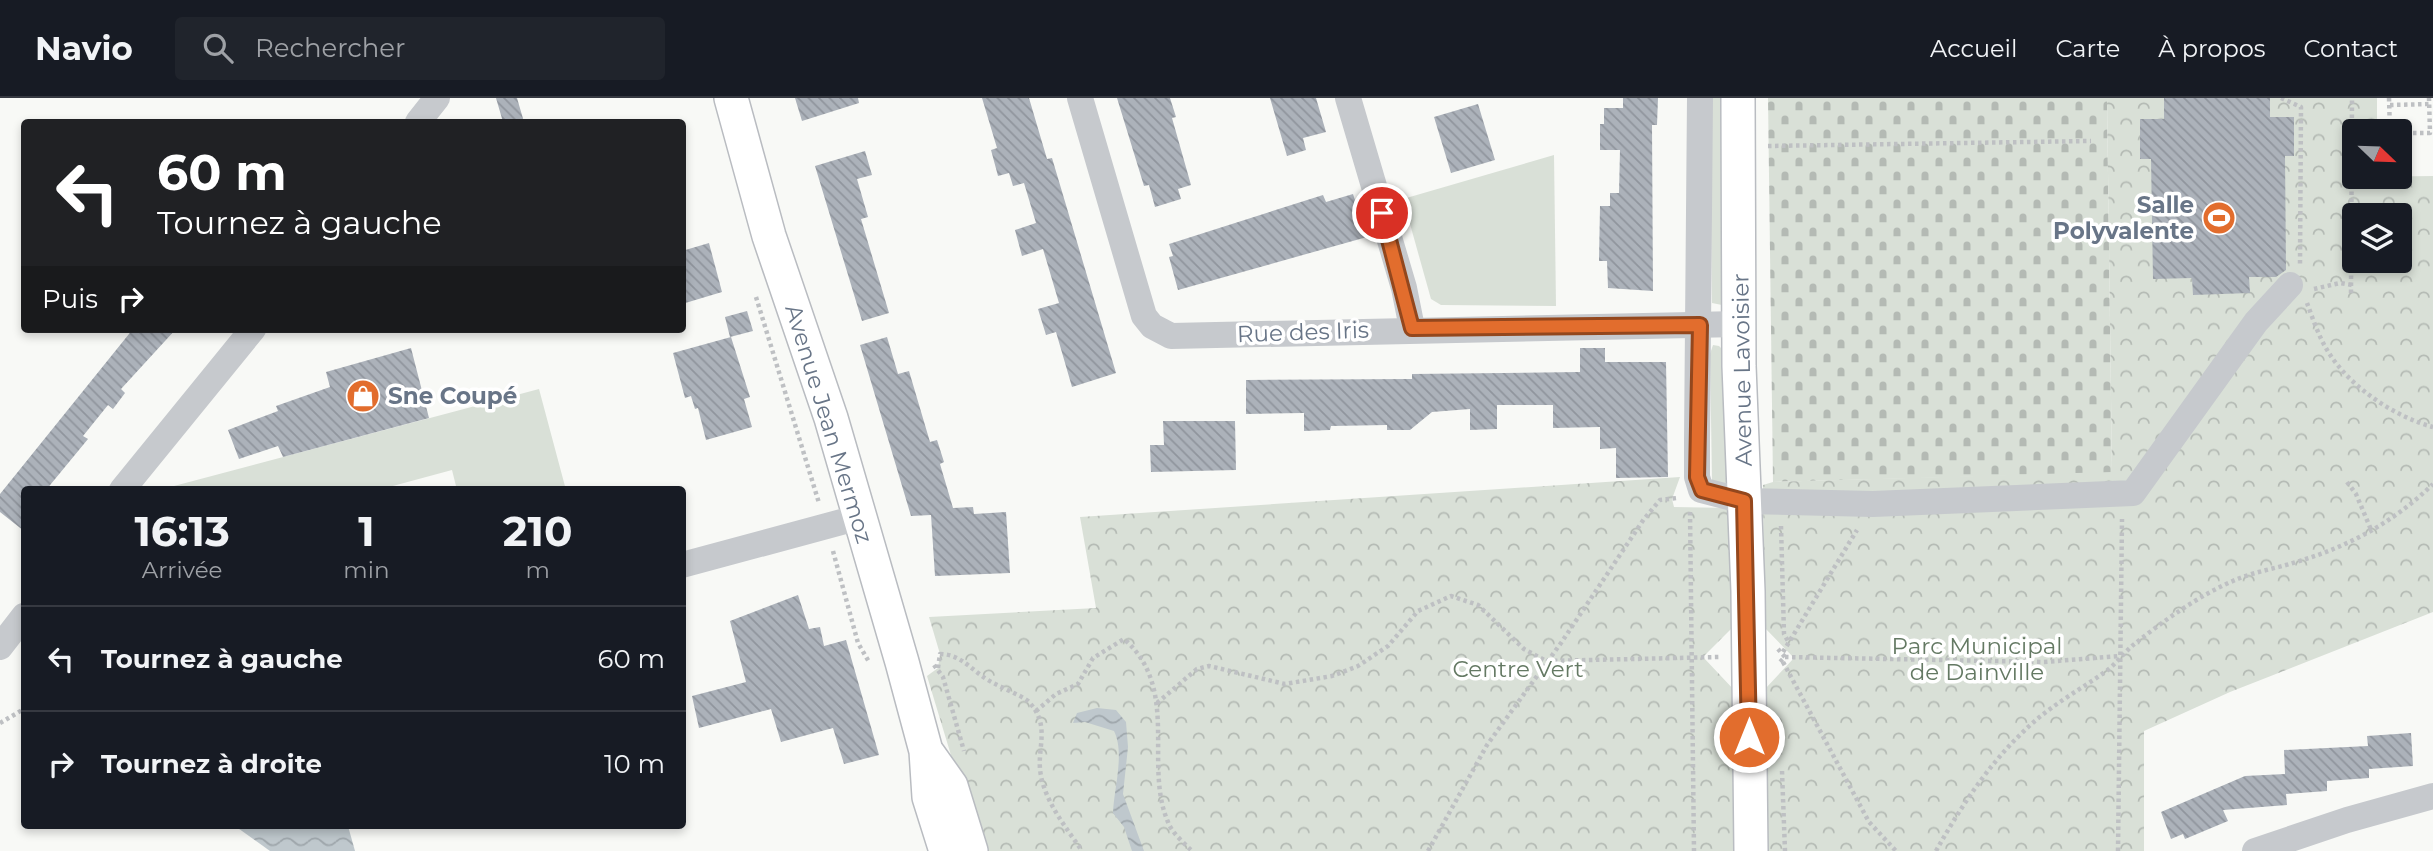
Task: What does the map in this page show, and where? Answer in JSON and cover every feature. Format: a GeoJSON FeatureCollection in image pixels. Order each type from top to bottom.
{"type":"FeatureCollection","features":[{"type":"Feature","properties":{"kind":"main road","name":"Avenue Jean Mermoz"},"geometry":{"type":"LineString","coordinates":[[731,98],[769,236],[831,418],[860,517],[926,751],[929,797],[946,851]]}},
{"type":"Feature","properties":{"kind":"main road","name":"Avenue Lavoisier"},"geometry":{"type":"LineString","coordinates":[[1738,98],[1739,324],[1751,851]]}},
{"type":"Feature","properties":{"kind":"main road","name":"Avenue Jean Mermoz"},"geometry":{"type":"LineString","coordinates":[[926,751],[951,786],[971,851]]}},
{"type":"Feature","properties":{"kind":"street"},"geometry":{"type":"LineString","coordinates":[[420,119],[437,98]]}},
{"type":"Feature","properties":{"kind":"street","name":"Rue des Iris"},"geometry":{"type":"LineString","coordinates":[[1080,98],[1144,316],[1152,326],[1171,336],[1412,328],[1739,324]]}},
{"type":"Feature","properties":{"kind":"street"},"geometry":{"type":"LineString","coordinates":[[1348,98],[1393,249],[1412,328]]}},
{"type":"Feature","properties":{"kind":"street"},"geometry":{"type":"LineString","coordinates":[[1700,98],[1697,477],[1702,490],[1744,501],[1873,504],[2133,493],[2256,322],[2302,286]]}},
{"type":"Feature","properties":{"kind":"street"},"geometry":{"type":"LineString","coordinates":[[125,486],[250,333]]}},
{"type":"Feature","properties":{"kind":"street"},"geometry":{"type":"LineString","coordinates":[[686,564],[860,517]]}},
{"type":"Feature","properties":{"kind":"street"},"geometry":{"type":"LineString","coordinates":[[0,648],[21,620]]}},
{"type":"Feature","properties":{"kind":"street"},"geometry":{"type":"LineString","coordinates":[[2255,851],[2347,820],[2433,796]]}},
{"type":"Feature","properties":{"kind":"path"},"geometry":{"type":"LineString","coordinates":[[2281,98],[2301,107],[2302,286],[2329,354],[2350,378],[2380,402],[2433,427]]}},
{"type":"Feature","properties":{"kind":"path"},"geometry":{"type":"LineString","coordinates":[[2351,293],[2352,98]]}},
{"type":"Feature","properties":{"kind":"path"},"geometry":{"type":"LineString","coordinates":[[2389,98],[2390,119]]}},
{"type":"Feature","properties":{"kind":"path"},"geometry":{"type":"LineString","coordinates":[[2390,105],[2430,101],[2430,132],[2412,133]]}},
{"type":"Feature","properties":{"kind":"path"},"geometry":{"type":"LineString","coordinates":[[1739,144],[1848,146],[2091,141]]}},
{"type":"Feature","properties":{"kind":"path"},"geometry":{"type":"LineString","coordinates":[[2302,286],[2340,283],[2352,285]]}},
{"type":"Feature","properties":{"kind":"path"},"geometry":{"type":"LineString","coordinates":[[752,285],[826,526],[858,643],[871,666]]}},
{"type":"Feature","properties":{"kind":"path"},"geometry":{"type":"LineString","coordinates":[[2347,482],[2356,494],[2372,532]]}},
{"type":"Feature","properties":{"kind":"path"},"geometry":{"type":"LineString","coordinates":[[1936,851],[1955,817],[1996,761],[2025,730],[2073,691],[2107,670],[2121,656],[2209,593],[2241,577],[2336,549],[2372,532],[2413,504],[2433,484]]}},
{"type":"Feature","properties":{"kind":"path"},"geometry":{"type":"LineString","coordinates":[[1694,851],[1690,509],[1702,490]]}},
{"type":"Feature","properties":{"kind":"path"},"geometry":{"type":"LineString","coordinates":[[1428,851],[1487,745],[1660,500],[1702,490]]}},
{"type":"Feature","properties":{"kind":"path"},"geometry":{"type":"LineString","coordinates":[[2118,851],[2122,494]]}},
{"type":"Feature","properties":{"kind":"path"},"geometry":{"type":"LineString","coordinates":[[1780,501],[1784,634],[1789,643]]}},
{"type":"Feature","properties":{"kind":"path"},"geometry":{"type":"LineString","coordinates":[[1873,504],[1789,643],[1784,657],[1869,822],[1896,851]]}},
{"type":"Feature","properties":{"kind":"path"},"geometry":{"type":"LineString","coordinates":[[1157,703],[1197,669],[1209,666],[1284,684],[1307,682],[1358,666],[1388,646],[1418,611],[1451,596],[1478,605],[1524,649],[1546,661],[1693,657]]}},
{"type":"Feature","properties":{"kind":"path"},"geometry":{"type":"LineString","coordinates":[[1036,711],[1056,694],[1078,684],[1093,658],[1124,639],[1136,650],[1157,703],[1161,801],[1169,825],[1192,851]]}},
{"type":"Feature","properties":{"kind":"path"},"geometry":{"type":"LineString","coordinates":[[938,668],[940,654],[953,654],[1003,691],[1027,699],[1036,711],[1044,740],[1040,770],[1056,816],[1082,851]]}},
{"type":"Feature","properties":{"kind":"path"},"geometry":{"type":"LineString","coordinates":[[1784,657],[2044,662],[2121,656]]}},
{"type":"Feature","properties":{"kind":"path"},"geometry":{"type":"LineString","coordinates":[[0,723],[21,711]]}},
{"type":"Feature","properties":{"kind":"green space"},"geometry":{"type":"Polygon","coordinates":[[[1710,98],[1727,98],[1722,305],[1712,303],[1710,98]]]}},
{"type":"Feature","properties":{"kind":"green space"},"geometry":{"type":"Polygon","coordinates":[[[1768,98],[2107,98],[2112,473],[1773,482],[1768,98]]]}},
{"type":"Feature","properties":{"kind":"green space","name":"Parc Municipal de Dainville"},"geometry":{"type":"Polygon","coordinates":[[[2107,98],[2377,98],[2377,119],[2342,119],[2342,189],[2412,189],[2412,176],[2433,176],[2433,612],[2230,692],[2144,731],[2144,851],[1767,851],[1765,689],[1794,658],[1764,627],[1763,485],[1773,482],[2112,472],[2107,98]]]}},
{"type":"Feature","properties":{"kind":"green space"},"geometry":{"type":"Polygon","coordinates":[[[1554,155],[1556,306],[1441,305],[1431,299],[1403,199],[1554,155]]]}},
{"type":"Feature","properties":{"kind":"green space"},"geometry":{"type":"Polygon","coordinates":[[[1713,345],[1724,351],[1727,482],[1721,485],[1712,482],[1710,354],[1713,345]]]}},
{"type":"Feature","properties":{"kind":"green space"},"geometry":{"type":"Polygon","coordinates":[[[539,389],[565,486],[456,486],[452,470],[393,486],[174,486],[539,389]]]}},
{"type":"Feature","properties":{"kind":"green space","name":"Centre Vert"},"geometry":{"type":"Polygon","coordinates":[[[1680,477],[1672,499],[1674,507],[1731,508],[1735,625],[1703,657],[1736,692],[1738,851],[980,851],[927,676],[938,668],[940,654],[929,617],[1096,608],[1080,517],[1680,477]]]}},
{"type":"Feature","properties":{"kind":"water"},"geometry":{"type":"Polygon","coordinates":[[[1097,708],[1116,710],[1126,722],[1128,747],[1123,794],[1144,851],[1132,851],[1124,827],[1113,813],[1119,760],[1114,731],[1085,722],[1073,723],[1077,713],[1097,708]]]}},
{"type":"Feature","properties":{"kind":"water"},"geometry":{"type":"Polygon","coordinates":[[[239,829],[349,829],[355,851],[270,851],[239,829]]]}},
{"type":"Feature","properties":{"kind":"building"},"geometry":{"type":"Polygon","coordinates":[[[496,98],[517,98],[523,119],[502,119],[496,98]]]}},
{"type":"Feature","properties":{"kind":"building"},"geometry":{"type":"Polygon","coordinates":[[[795,98],[858,98],[859,103],[802,121],[795,98]]]}},
{"type":"Feature","properties":{"kind":"building"},"geometry":{"type":"Polygon","coordinates":[[[982,98],[1029,98],[1047,159],[1052,158],[1116,373],[1072,387],[1056,332],[1046,335],[1038,309],[1059,303],[1043,249],[1022,256],[1015,230],[1036,223],[1024,183],[1013,186],[1009,173],[998,176],[991,150],[997,148],[982,98]]]}},
{"type":"Feature","properties":{"kind":"building"},"geometry":{"type":"Polygon","coordinates":[[[1117,98],[1170,98],[1176,117],[1172,118],[1191,185],[1178,189],[1181,199],[1155,207],[1149,185],[1144,186],[1117,98]]]}},
{"type":"Feature","properties":{"kind":"building"},"geometry":{"type":"Polygon","coordinates":[[[1270,98],[1316,98],[1326,132],[1303,138],[1306,150],[1287,156],[1270,98]]]}},
{"type":"Feature","properties":{"kind":"building"},"geometry":{"type":"Polygon","coordinates":[[[1623,98],[1658,98],[1657,125],[1652,125],[1653,291],[1608,288],[1607,261],[1599,261],[1600,206],[1610,206],[1610,193],[1619,193],[1620,150],[1600,150],[1600,124],[1604,124],[1604,108],[1623,108],[1623,98]]]}},
{"type":"Feature","properties":{"kind":"building","name":"Salle Polyvalente"},"geometry":{"type":"Polygon","coordinates":[[[2164,98],[2270,98],[2270,117],[2294,117],[2294,156],[2285,156],[2286,270],[2276,277],[2249,277],[2250,293],[2193,295],[2192,278],[2153,279],[2151,159],[2140,159],[2140,119],[2164,119],[2164,98]]]}},
{"type":"Feature","properties":{"kind":"building"},"geometry":{"type":"Polygon","coordinates":[[[1478,104],[1495,160],[1451,173],[1434,117],[1478,104]]]}},
{"type":"Feature","properties":{"kind":"building"},"geometry":{"type":"Polygon","coordinates":[[[865,151],[872,175],[857,179],[868,217],[861,219],[889,313],[862,321],[815,166],[865,151]]]}},
{"type":"Feature","properties":{"kind":"building"},"geometry":{"type":"Polygon","coordinates":[[[1353,194],[1367,237],[1178,290],[1169,257],[1173,256],[1169,244],[1323,195],[1326,202],[1353,194]]]}},
{"type":"Feature","properties":{"kind":"building"},"geometry":{"type":"Polygon","coordinates":[[[709,243],[722,292],[686,303],[686,250],[709,243]]]}},
{"type":"Feature","properties":{"kind":"building"},"geometry":{"type":"Polygon","coordinates":[[[747,311],[753,331],[730,337],[725,317],[747,311]]]}},
{"type":"Feature","properties":{"kind":"building"},"geometry":{"type":"Polygon","coordinates":[[[130,333],[172,333],[121,389],[125,393],[113,409],[108,405],[83,436],[88,439],[49,486],[21,486],[21,529],[0,512],[0,494],[130,333]]]}},
{"type":"Feature","properties":{"kind":"building"},"geometry":{"type":"Polygon","coordinates":[[[731,337],[750,397],[744,399],[752,427],[706,440],[698,408],[695,409],[691,396],[685,398],[673,353],[731,337]]]}},
{"type":"Feature","properties":{"kind":"building"},"geometry":{"type":"Polygon","coordinates":[[[887,337],[898,374],[909,371],[930,442],[937,440],[944,462],[940,464],[953,508],[973,507],[974,514],[1006,512],[1010,573],[935,576],[931,515],[911,516],[860,345],[887,337]]]}},
{"type":"Feature","properties":{"kind":"building","name":"Sne Coupé"},"geometry":{"type":"Polygon","coordinates":[[[411,348],[429,418],[283,457],[278,446],[239,459],[228,430],[278,411],[276,406],[330,387],[326,372],[411,348]]]}},
{"type":"Feature","properties":{"kind":"building"},"geometry":{"type":"Polygon","coordinates":[[[1580,348],[1605,348],[1605,362],[1666,362],[1668,477],[1616,478],[1616,448],[1600,449],[1600,427],[1553,428],[1553,405],[1497,405],[1497,429],[1470,430],[1470,409],[1432,412],[1410,430],[1387,430],[1387,425],[1331,426],[1330,430],[1304,431],[1304,413],[1246,414],[1246,380],[1412,379],[1412,374],[1580,372],[1580,348]]]}},
{"type":"Feature","properties":{"kind":"building"},"geometry":{"type":"Polygon","coordinates":[[[1163,421],[1235,421],[1236,470],[1151,472],[1150,445],[1164,445],[1163,421]]]}},
{"type":"Feature","properties":{"kind":"building"},"geometry":{"type":"Polygon","coordinates":[[[798,595],[809,629],[820,627],[824,646],[846,640],[879,755],[844,764],[833,728],[781,742],[771,709],[699,728],[692,696],[746,682],[730,621],[798,595]]]}},
{"type":"Feature","properties":{"kind":"building"},"geometry":{"type":"Polygon","coordinates":[[[2411,733],[2413,766],[2369,769],[2369,778],[2327,781],[2327,791],[2286,794],[2287,805],[2223,810],[2228,821],[2185,839],[2183,834],[2171,839],[2161,812],[2245,776],[2285,774],[2284,750],[2368,746],[2367,736],[2411,733]]]}},
{"type":"Feature","properties":{"kind":"place","name":"Salle Polyvalente"},"geometry":{"type":"Point","coordinates":[2219,218]}},
{"type":"Feature","properties":{"kind":"place","name":"Sne Coupé"},"geometry":{"type":"Point","coordinates":[363,396]}},
{"type":"Feature","properties":{"kind":"route"},"geometry":{"type":"LineString","coordinates":[[1382,213],[1404,288],[1412,328],[1700,325],[1697,477],[1702,490],[1744,501],[1749,737]]}}]}
